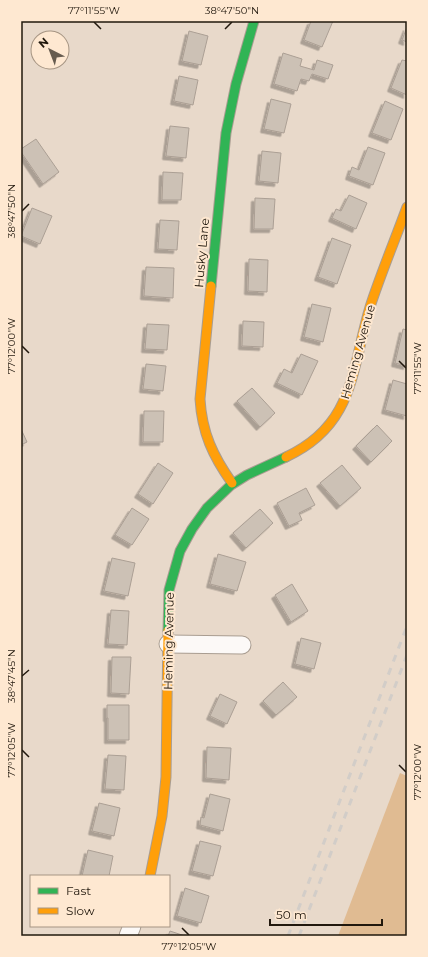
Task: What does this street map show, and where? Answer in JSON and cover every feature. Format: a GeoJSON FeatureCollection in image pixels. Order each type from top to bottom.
{"type":"FeatureCollection","features":[{"type":"Feature","properties":{"kind":"street","name":"Husky Lane"},"geometry":{"type":"LineString","coordinates":[[232,484],[213,455],[205,434],[200,399],[226,133],[236,84],[254,21]]}},
{"type":"Feature","properties":{"kind":"street","name":"Heming Avenue"},"geometry":{"type":"LineString","coordinates":[[150,875],[162,816],[166,777],[169,590],[173,569],[181,549],[203,511],[232,484],[304,448],[320,435],[338,412],[351,384],[366,322],[381,275],[407,208]]}},
{"type":"Feature","properties":{"kind":"street"},"geometry":{"type":"LineString","coordinates":[[168,644],[242,645]]}},
{"type":"Feature","properties":{"kind":"shaded area"},"geometry":{"type":"Polygon","coordinates":[[[400,773],[407,776],[407,936],[338,936],[400,773]]]}},
{"type":"Feature","properties":{"kind":"building"},"geometry":{"type":"Polygon","coordinates":[[[311,21],[333,21],[322,47],[304,40],[311,21]]]}},
{"type":"Feature","properties":{"kind":"building"},"geometry":{"type":"Polygon","coordinates":[[[407,27],[407,42],[402,40],[407,27]]]}},
{"type":"Feature","properties":{"kind":"building"},"geometry":{"type":"Polygon","coordinates":[[[189,31],[208,36],[201,65],[182,61],[189,31]]]}},
{"type":"Feature","properties":{"kind":"building"},"geometry":{"type":"Polygon","coordinates":[[[283,53],[302,59],[300,66],[314,70],[317,60],[333,65],[328,79],[312,74],[309,81],[301,79],[297,91],[274,84],[283,53]]]}},
{"type":"Feature","properties":{"kind":"building"},"geometry":{"type":"Polygon","coordinates":[[[402,60],[407,61],[407,95],[391,88],[402,60]]]}},
{"type":"Feature","properties":{"kind":"building"},"geometry":{"type":"Polygon","coordinates":[[[179,76],[198,80],[193,105],[174,101],[179,76]]]}},
{"type":"Feature","properties":{"kind":"building"},"geometry":{"type":"Polygon","coordinates":[[[271,99],[291,104],[284,133],[264,129],[271,99]]]}},
{"type":"Feature","properties":{"kind":"building"},"geometry":{"type":"Polygon","coordinates":[[[385,101],[403,109],[391,140],[372,133],[385,101]]]}},
{"type":"Feature","properties":{"kind":"building"},"geometry":{"type":"Polygon","coordinates":[[[170,126],[189,128],[186,158],[166,156],[170,126]]]}},
{"type":"Feature","properties":{"kind":"building"},"geometry":{"type":"Polygon","coordinates":[[[36,139],[59,172],[43,184],[21,152],[21,149],[36,139]]]}},
{"type":"Feature","properties":{"kind":"building"},"geometry":{"type":"Polygon","coordinates":[[[368,147],[385,153],[373,185],[349,176],[352,167],[359,170],[368,147]]]}},
{"type":"Feature","properties":{"kind":"building"},"geometry":{"type":"Polygon","coordinates":[[[262,151],[281,153],[278,183],[259,181],[262,151]]]}},
{"type":"Feature","properties":{"kind":"building"},"geometry":{"type":"Polygon","coordinates":[[[163,172],[183,173],[181,200],[162,200],[163,172]]]}},
{"type":"Feature","properties":{"kind":"building"},"geometry":{"type":"Polygon","coordinates":[[[349,195],[367,203],[356,229],[332,218],[336,209],[341,211],[349,195]]]}},
{"type":"Feature","properties":{"kind":"building"},"geometry":{"type":"Polygon","coordinates":[[[255,198],[275,199],[273,229],[254,229],[255,198]]]}},
{"type":"Feature","properties":{"kind":"building"},"geometry":{"type":"Polygon","coordinates":[[[32,208],[52,216],[40,244],[21,236],[32,208]]]}},
{"type":"Feature","properties":{"kind":"building"},"geometry":{"type":"Polygon","coordinates":[[[160,220],[179,221],[177,250],[158,249],[160,220]]]}},
{"type":"Feature","properties":{"kind":"building"},"geometry":{"type":"Polygon","coordinates":[[[332,238],[351,245],[337,284],[318,277],[332,238]]]}},
{"type":"Feature","properties":{"kind":"building"},"geometry":{"type":"Polygon","coordinates":[[[249,259],[268,260],[267,292],[248,291],[249,259]]]}},
{"type":"Feature","properties":{"kind":"building"},"geometry":{"type":"Polygon","coordinates":[[[146,267],[174,268],[173,298],[144,296],[146,267]]]}},
{"type":"Feature","properties":{"kind":"building"},"geometry":{"type":"Polygon","coordinates":[[[312,304],[331,308],[323,342],[304,337],[312,304]]]}},
{"type":"Feature","properties":{"kind":"building"},"geometry":{"type":"Polygon","coordinates":[[[243,321],[264,322],[263,347],[242,346],[243,321]]]}},
{"type":"Feature","properties":{"kind":"building"},"geometry":{"type":"Polygon","coordinates":[[[147,324],[169,325],[167,350],[145,349],[147,324]]]}},
{"type":"Feature","properties":{"kind":"building"},"geometry":{"type":"Polygon","coordinates":[[[403,329],[407,330],[407,366],[395,363],[403,329]]]}},
{"type":"Feature","properties":{"kind":"building"},"geometry":{"type":"Polygon","coordinates":[[[301,354],[318,361],[302,395],[277,383],[284,369],[292,373],[301,354]]]}},
{"type":"Feature","properties":{"kind":"building"},"geometry":{"type":"Polygon","coordinates":[[[146,364],[166,366],[163,391],[143,389],[146,364]]]}},
{"type":"Feature","properties":{"kind":"building"},"geometry":{"type":"Polygon","coordinates":[[[393,380],[407,384],[407,416],[385,410],[393,380]]]}},
{"type":"Feature","properties":{"kind":"building"},"geometry":{"type":"Polygon","coordinates":[[[252,388],[275,413],[260,427],[237,401],[252,388]]]}},
{"type":"Feature","properties":{"kind":"building"},"geometry":{"type":"Polygon","coordinates":[[[144,411],[164,411],[163,442],[143,442],[144,411]]]}},
{"type":"Feature","properties":{"kind":"building"},"geometry":{"type":"Polygon","coordinates":[[[377,425],[392,441],[371,462],[356,446],[377,425]]]}},
{"type":"Feature","properties":{"kind":"building"},"geometry":{"type":"Polygon","coordinates":[[[21,429],[27,442],[21,445],[21,429]]]}},
{"type":"Feature","properties":{"kind":"building"},"geometry":{"type":"Polygon","coordinates":[[[158,463],[173,473],[153,504],[138,494],[158,463]]]}},
{"type":"Feature","properties":{"kind":"building"},"geometry":{"type":"Polygon","coordinates":[[[342,465],[361,488],[340,506],[320,483],[342,465]]]}},
{"type":"Feature","properties":{"kind":"building"},"geometry":{"type":"Polygon","coordinates":[[[306,488],[315,505],[299,513],[302,520],[289,526],[277,503],[306,488]]]}},
{"type":"Feature","properties":{"kind":"building"},"geometry":{"type":"Polygon","coordinates":[[[132,508],[149,519],[132,545],[115,535],[132,508]]]}},
{"type":"Feature","properties":{"kind":"building"},"geometry":{"type":"Polygon","coordinates":[[[260,509],[273,523],[246,548],[233,533],[260,509]]]}},
{"type":"Feature","properties":{"kind":"building"},"geometry":{"type":"Polygon","coordinates":[[[218,554],[246,562],[237,591],[210,584],[218,554]]]}},
{"type":"Feature","properties":{"kind":"building"},"geometry":{"type":"Polygon","coordinates":[[[112,558],[135,563],[128,596],[104,591],[112,558]]]}},
{"type":"Feature","properties":{"kind":"building"},"geometry":{"type":"Polygon","coordinates":[[[292,584],[308,611],[291,622],[275,595],[292,584]]]}},
{"type":"Feature","properties":{"kind":"building"},"geometry":{"type":"Polygon","coordinates":[[[111,610],[129,611],[127,645],[108,644],[111,610]]]}},
{"type":"Feature","properties":{"kind":"building"},"geometry":{"type":"Polygon","coordinates":[[[301,638],[321,643],[314,669],[295,664],[301,638]]]}},
{"type":"Feature","properties":{"kind":"building"},"geometry":{"type":"Polygon","coordinates":[[[112,657],[131,657],[129,694],[111,693],[112,657]]]}},
{"type":"Feature","properties":{"kind":"building"},"geometry":{"type":"Polygon","coordinates":[[[283,682],[297,697],[276,715],[263,701],[283,682]]]}},
{"type":"Feature","properties":{"kind":"building"},"geometry":{"type":"Polygon","coordinates":[[[220,694],[237,702],[227,724],[210,716],[220,694]]]}},
{"type":"Feature","properties":{"kind":"building"},"geometry":{"type":"Polygon","coordinates":[[[107,705],[129,705],[129,740],[108,740],[107,705]]]}},
{"type":"Feature","properties":{"kind":"building"},"geometry":{"type":"Polygon","coordinates":[[[207,747],[231,748],[229,780],[206,778],[207,747]]]}},
{"type":"Feature","properties":{"kind":"building"},"geometry":{"type":"Polygon","coordinates":[[[108,755],[126,756],[124,790],[105,789],[108,755]]]}},
{"type":"Feature","properties":{"kind":"building"},"geometry":{"type":"Polygon","coordinates":[[[210,794],[230,799],[223,831],[200,825],[201,817],[204,818],[210,794]]]}},
{"type":"Feature","properties":{"kind":"building"},"geometry":{"type":"Polygon","coordinates":[[[99,803],[120,808],[114,836],[92,831],[99,803]]]}},
{"type":"Feature","properties":{"kind":"building"},"geometry":{"type":"Polygon","coordinates":[[[200,841],[221,846],[213,876],[192,871],[200,841]]]}},
{"type":"Feature","properties":{"kind":"building"},"geometry":{"type":"Polygon","coordinates":[[[88,850],[113,856],[109,875],[82,875],[88,850]]]}},
{"type":"Feature","properties":{"kind":"building"},"geometry":{"type":"Polygon","coordinates":[[[185,888],[209,896],[201,923],[177,916],[185,888]]]}},
{"type":"Feature","properties":{"kind":"building"},"geometry":{"type":"Polygon","coordinates":[[[170,931],[185,936],[168,936],[170,931]]]}},
{"type":"Feature","properties":{"kind":"railway"},"geometry":{"type":"LineString","coordinates":[[288,936],[407,626]]}},
{"type":"Feature","properties":{"kind":"railway"},"geometry":{"type":"LineString","coordinates":[[299,936],[407,655]]}},
{"type":"Feature","properties":{"kind":"traffic: fast"},"geometry":{"type":"LineString","coordinates":[[211,286],[226,133],[236,84],[254,21]]}},
{"type":"Feature","properties":{"kind":"traffic: fast"},"geometry":{"type":"LineString","coordinates":[[168,631],[169,590],[180,551],[192,529],[207,508],[231,485],[247,475],[286,457]]}},
{"type":"Feature","properties":{"kind":"traffic: slow"},"geometry":{"type":"LineString","coordinates":[[286,457],[309,444],[326,429],[338,412],[347,394],[374,294],[407,207]]}},
{"type":"Feature","properties":{"kind":"traffic: slow"},"geometry":{"type":"LineString","coordinates":[[211,286],[200,399],[201,411],[206,433],[214,454],[232,483]]}},
{"type":"Feature","properties":{"kind":"traffic: slow"},"geometry":{"type":"LineString","coordinates":[[150,875],[162,816],[166,777],[168,631]]}}]}
